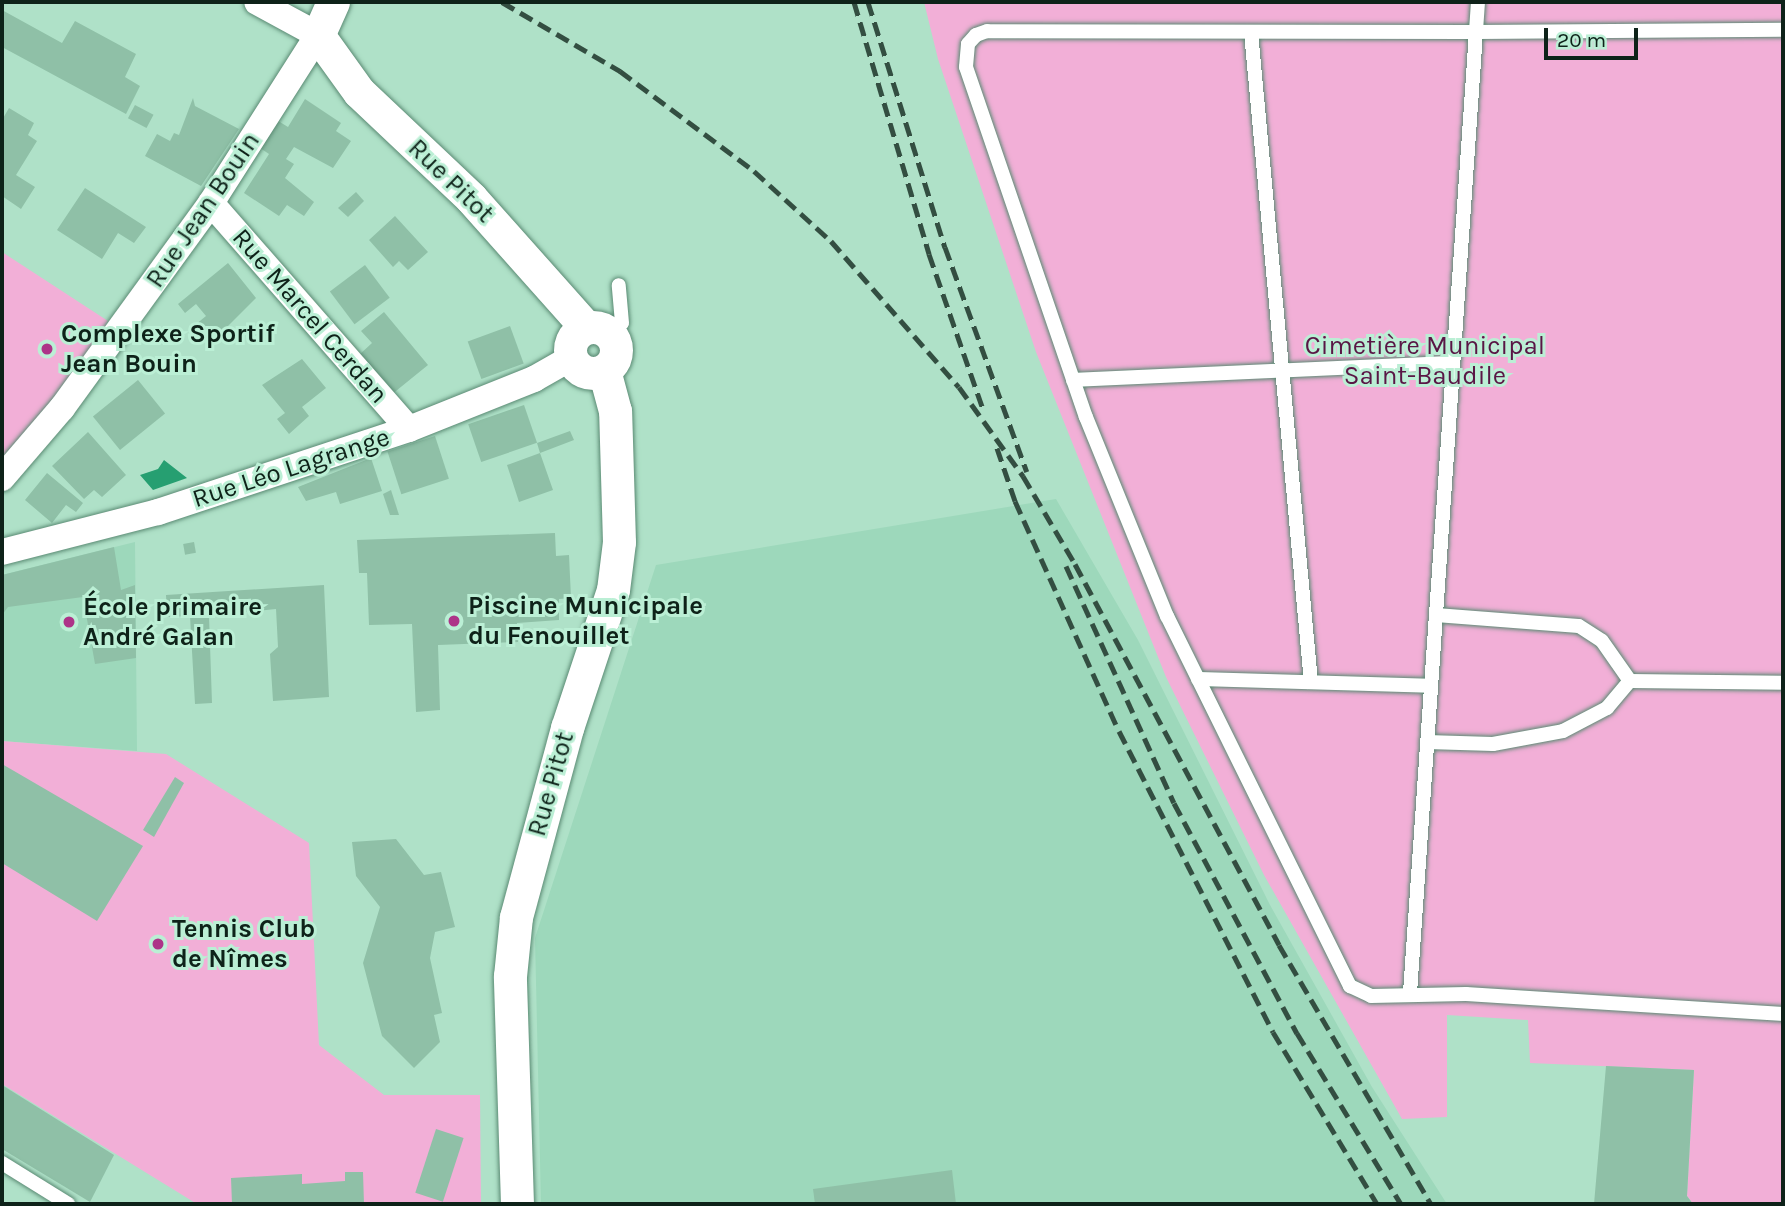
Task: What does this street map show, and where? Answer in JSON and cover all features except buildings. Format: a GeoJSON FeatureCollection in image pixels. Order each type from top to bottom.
{"type":"FeatureCollection","features":[{"type":"Feature","properties":{"kind":"street"},"geometry":{"type":"LineString","coordinates":[[257,2],[318,35],[333,2]]}},
{"type":"Feature","properties":{"kind":"street","name":"Rue Jean Bouin"},"geometry":{"type":"LineString","coordinates":[[2,478],[62,408],[211,203],[318,35]]}},
{"type":"Feature","properties":{"kind":"street","name":"Rue Pitot"},"geometry":{"type":"LineString","coordinates":[[318,35],[359,92],[471,198],[616,352],[604,370],[615,411],[619,542],[613,590],[564,740],[516,917],[510,976],[517,1204]]}},
{"type":"Feature","properties":{"kind":"street","name":"Rue Marcel Cerdan"},"geometry":{"type":"LineString","coordinates":[[211,203],[409,429]]}},
{"type":"Feature","properties":{"kind":"street"},"geometry":{"type":"LineString","coordinates":[[597,329],[570,343],[571,358],[589,373],[604,370]]}},
{"type":"Feature","properties":{"kind":"street","name":"Rue Léo Lagrange"},"geometry":{"type":"LineString","coordinates":[[2,552],[158,512],[409,429],[534,379],[571,358]]}},
{"type":"Feature","properties":{"kind":"lane"},"geometry":{"type":"LineString","coordinates":[[1410,993],[1478,2]]}},
{"type":"Feature","properties":{"kind":"lane"},"geometry":{"type":"LineString","coordinates":[[1783,30],[987,31],[968,44],[966,67],[1073,380],[1167,616],[1350,986],[1371,996],[1410,993],[1783,1014]]}},
{"type":"Feature","properties":{"kind":"lane"},"geometry":{"type":"LineString","coordinates":[[1251,32],[1311,682]]}},
{"type":"Feature","properties":{"kind":"lane"},"geometry":{"type":"LineString","coordinates":[[597,329],[622,323],[619,285]]}},
{"type":"Feature","properties":{"kind":"lane"},"geometry":{"type":"LineString","coordinates":[[1073,380],[1453,363]]}},
{"type":"Feature","properties":{"kind":"lane"},"geometry":{"type":"LineString","coordinates":[[1436,615],[1579,626],[1602,641],[1630,681]]}},
{"type":"Feature","properties":{"kind":"lane"},"geometry":{"type":"LineString","coordinates":[[1198,679],[1431,686]]}},
{"type":"Feature","properties":{"kind":"lane"},"geometry":{"type":"LineString","coordinates":[[1630,681],[1783,683]]}},
{"type":"Feature","properties":{"kind":"lane"},"geometry":{"type":"LineString","coordinates":[[1427,742],[1493,744],[1563,731],[1607,708],[1630,681]]}},
{"type":"Feature","properties":{"kind":"lane"},"geometry":{"type":"LineString","coordinates":[[2,1163],[68,1204]]}},
{"type":"Feature","properties":{"kind":"shaded area"},"geometry":{"type":"Polygon","coordinates":[[[164,460],[187,478],[153,490],[140,475],[158,469],[164,460]]]}},
{"type":"Feature","properties":{"kind":"shaded area"},"geometry":{"type":"Polygon","coordinates":[[[1056,499],[1138,640],[1270,905],[1372,1087],[1447,1204],[541,1204],[535,938],[656,565],[1056,499]]]}},
{"type":"Feature","properties":{"kind":"shaded area","name":"École primaire André Galan"},"geometry":{"type":"Polygon","coordinates":[[[135,542],[137,751],[2,741],[2,575],[135,542]]]}},
{"type":"Feature","properties":{"kind":"green space","name":"Cimetière Municipal Saint-Baudile"},"geometry":{"type":"Polygon","coordinates":[[[924,2],[1783,2],[1783,1204],[1693,1204],[1687,1196],[1694,1070],[1530,1063],[1528,1020],[1447,1015],[1447,1117],[1402,1119],[1264,875],[1166,677],[1036,352],[938,59],[924,2]]]}},
{"type":"Feature","properties":{"kind":"green space","name":"Complexe Sportif Jean Bouin"},"geometry":{"type":"Polygon","coordinates":[[[2,252],[108,321],[75,376],[2,461],[2,252]]]}},
{"type":"Feature","properties":{"kind":"green space","name":"Tennis Club de Nîmes"},"geometry":{"type":"Polygon","coordinates":[[[2,741],[166,754],[309,843],[319,1045],[384,1095],[480,1095],[481,1204],[197,1204],[2,1084],[2,741]]]}},
{"type":"Feature","properties":{"kind":"railway"},"geometry":{"type":"LineString","coordinates":[[502,2],[620,71],[754,171],[831,241],[959,387],[1023,476],[1075,564],[1279,945],[1431,1204]]}},
{"type":"Feature","properties":{"kind":"railway"},"geometry":{"type":"LineString","coordinates":[[854,2],[929,254],[984,412]]}},
{"type":"Feature","properties":{"kind":"railway"},"geometry":{"type":"LineString","coordinates":[[868,2],[945,247],[1027,472]]}},
{"type":"Feature","properties":{"kind":"railway"},"geometry":{"type":"LineString","coordinates":[[997,448],[1015,501],[1119,731],[1273,1032],[1377,1204]]}},
{"type":"Feature","properties":{"kind":"railway"},"geometry":{"type":"LineString","coordinates":[[1066,566],[1174,803],[1297,1033],[1401,1204]]}},
{"type":"Feature","properties":{"kind":"place","name":"Complexe Sportif Jean Bouin"},"geometry":{"type":"Point","coordinates":[47,349]}},
{"type":"Feature","properties":{"kind":"place","name":"Piscine Municipale du Fenouillet"},"geometry":{"type":"Point","coordinates":[454,621]}},
{"type":"Feature","properties":{"kind":"place","name":"École primaire André Galan"},"geometry":{"type":"Point","coordinates":[69,622]}},
{"type":"Feature","properties":{"kind":"place","name":"Tennis Club de Nîmes"},"geometry":{"type":"Point","coordinates":[158,944]}}]}
